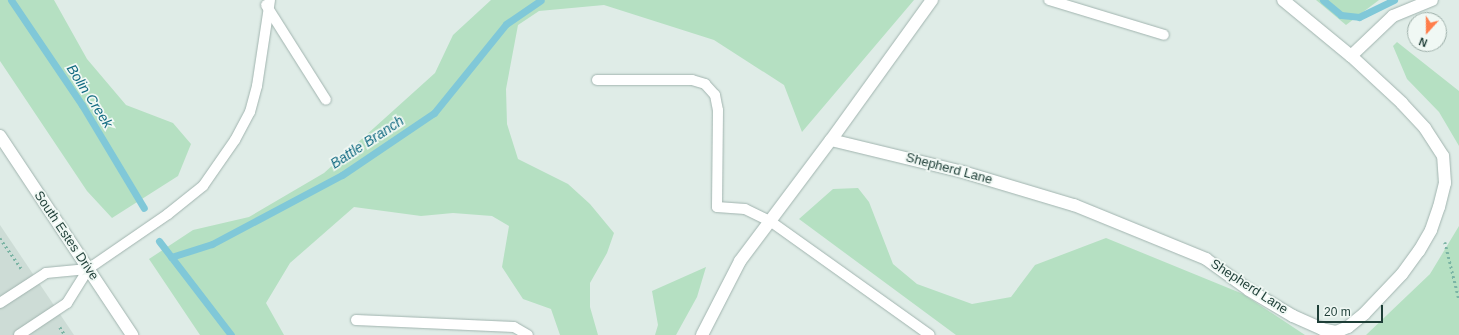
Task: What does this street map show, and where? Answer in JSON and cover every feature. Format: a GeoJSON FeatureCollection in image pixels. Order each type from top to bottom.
{"type":"FeatureCollection","features":[{"type":"Feature","properties":{"kind":"street"},"geometry":{"type":"LineString","coordinates":[[702,335],[740,261],[831,140],[932,0]]}},
{"type":"Feature","properties":{"kind":"street","name":"Shepherd Lane"},"geometry":{"type":"LineString","coordinates":[[831,140],[963,172],[1074,205],[1206,259],[1248,290],[1293,316],[1322,329],[1336,332],[1348,327],[1364,314],[1407,268],[1431,230],[1445,184],[1443,156],[1425,128],[1402,103],[1350,56],[1283,0]]}},
{"type":"Feature","properties":{"kind":"street"},"geometry":{"type":"LineString","coordinates":[[1350,56],[1393,16],[1432,0]]}},
{"type":"Feature","properties":{"kind":"street","name":"South Estes Drive"},"geometry":{"type":"LineString","coordinates":[[0,136],[132,335]]}},
{"type":"Feature","properties":{"kind":"lane"},"geometry":{"type":"LineString","coordinates":[[1049,0],[1164,35]]}},
{"type":"Feature","properties":{"kind":"lane"},"geometry":{"type":"LineString","coordinates":[[266,2],[326,100]]}},
{"type":"Feature","properties":{"kind":"lane"},"geometry":{"type":"LineString","coordinates":[[19,335],[67,303],[88,269],[168,214],[203,186],[235,140],[250,112],[257,86],[266,2]]}},
{"type":"Feature","properties":{"kind":"lane"},"geometry":{"type":"LineString","coordinates":[[597,80],[692,80],[705,84],[715,95],[718,110],[717,207],[745,209],[770,221],[930,335]]}},
{"type":"Feature","properties":{"kind":"lane"},"geometry":{"type":"LineString","coordinates":[[2,298],[46,274],[88,269]]}},
{"type":"Feature","properties":{"kind":"lane"},"geometry":{"type":"LineString","coordinates":[[356,320],[514,327],[528,335]]}},
{"type":"Feature","properties":{"kind":"path"},"geometry":{"type":"LineString","coordinates":[[1447,248],[1459,298]]}},
{"type":"Feature","properties":{"kind":"shaded area"},"geometry":{"type":"Polygon","coordinates":[[[0,225],[74,335],[0,335],[0,225]]]}},
{"type":"Feature","properties":{"kind":"green space"},"geometry":{"type":"Polygon","coordinates":[[[0,0],[54,0],[87,59],[126,105],[173,123],[191,144],[178,176],[112,218],[87,191],[0,61],[0,0]]]}},
{"type":"Feature","properties":{"kind":"green space"},"geometry":{"type":"Polygon","coordinates":[[[491,0],[914,0],[802,132],[784,85],[714,40],[604,5],[539,11],[518,25],[506,89],[507,124],[518,159],[568,184],[590,204],[614,233],[607,253],[590,283],[590,307],[598,335],[560,335],[551,309],[523,299],[502,267],[509,226],[492,216],[453,213],[421,216],[354,207],[290,263],[266,303],[284,335],[200,335],[149,259],[193,230],[249,217],[324,173],[435,73],[453,35],[491,0]]]}},
{"type":"Feature","properties":{"kind":"green space"},"geometry":{"type":"Polygon","coordinates":[[[1316,0],[1379,0],[1346,25],[1316,0]]]}},
{"type":"Feature","properties":{"kind":"green space"},"geometry":{"type":"Polygon","coordinates":[[[1397,42],[1407,50],[1407,52],[1410,52],[1459,91],[1459,146],[1439,112],[1407,79],[1393,46],[1397,42]]]}},
{"type":"Feature","properties":{"kind":"green space"},"geometry":{"type":"Polygon","coordinates":[[[858,188],[869,202],[893,264],[917,284],[972,304],[1011,297],[1035,265],[1106,238],[1243,294],[1305,335],[956,335],[799,219],[833,189],[858,188]]]}},
{"type":"Feature","properties":{"kind":"green space"},"geometry":{"type":"Polygon","coordinates":[[[1459,226],[1459,335],[1366,335],[1430,274],[1459,226]]]}},
{"type":"Feature","properties":{"kind":"green space"},"geometry":{"type":"Polygon","coordinates":[[[706,267],[697,297],[676,335],[655,335],[658,325],[652,291],[706,267]]]}},
{"type":"Feature","properties":{"kind":"waterway","name":"Bolin Creek"},"geometry":{"type":"LineString","coordinates":[[11,0],[82,105],[144,208]]}},
{"type":"Feature","properties":{"kind":"waterway","name":"Battle Branch"},"geometry":{"type":"LineString","coordinates":[[171,257],[212,244],[342,175],[434,113],[506,24],[541,0]]}},
{"type":"Feature","properties":{"kind":"waterway"},"geometry":{"type":"LineString","coordinates":[[1323,0],[1341,15],[1359,17],[1394,0]]}},
{"type":"Feature","properties":{"kind":"waterway","name":"Bolin Creek"},"geometry":{"type":"LineString","coordinates":[[159,241],[231,335]]}}]}
